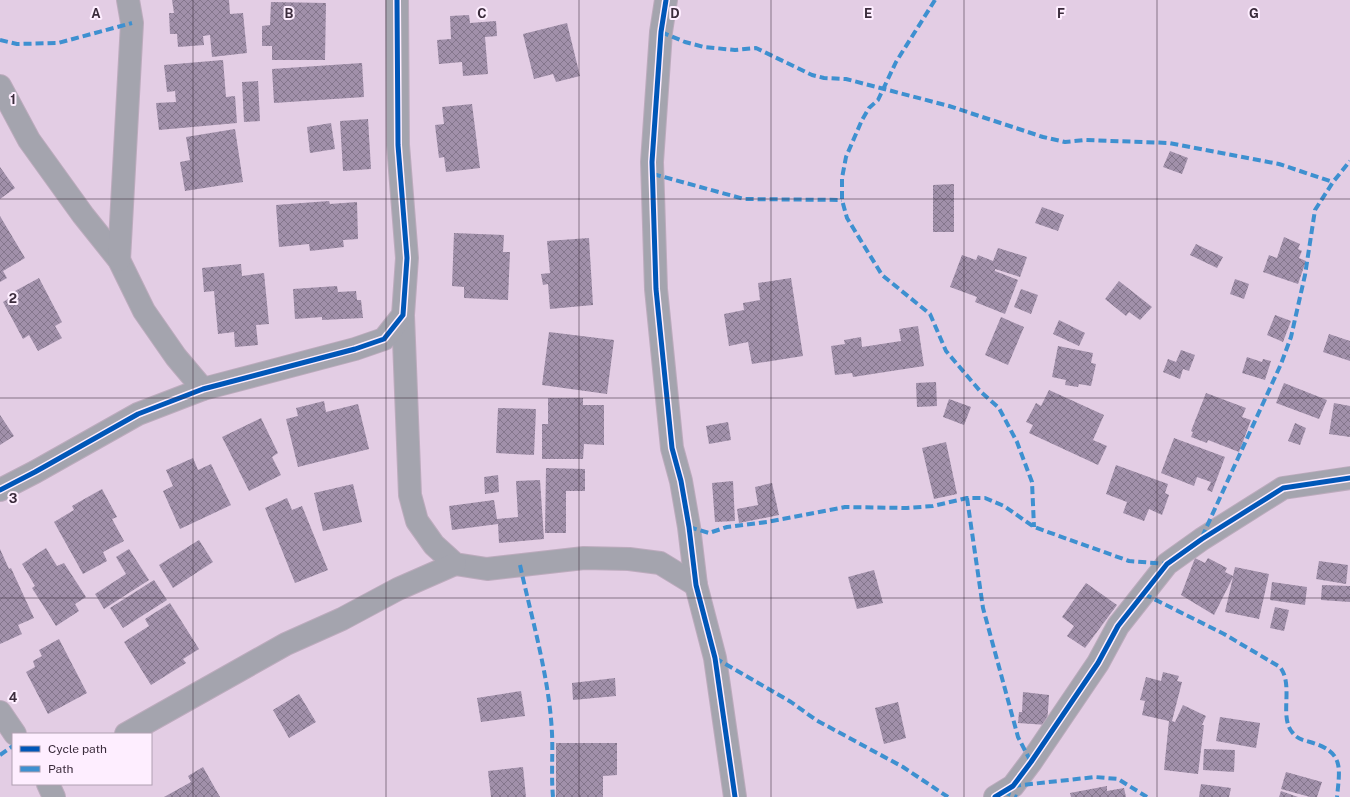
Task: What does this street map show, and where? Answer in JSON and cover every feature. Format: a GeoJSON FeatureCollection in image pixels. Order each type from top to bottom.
{"type":"FeatureCollection","features":[{"type":"Feature","properties":{"kind":"street"},"geometry":{"type":"LineString","coordinates":[[119,260],[132,23],[128,0]]}},
{"type":"Feature","properties":{"kind":"street"},"geometry":{"type":"LineString","coordinates":[[397,0],[398,145],[407,258],[403,314],[410,495],[417,521],[434,545],[455,564]]}},
{"type":"Feature","properties":{"kind":"street"},"geometry":{"type":"LineString","coordinates":[[666,0],[661,32],[652,162],[656,289],[672,448],[681,481],[689,527],[696,586],[715,658],[735,797]]}},
{"type":"Feature","properties":{"kind":"street"},"geometry":{"type":"LineString","coordinates":[[0,86],[29,140],[83,215],[119,260],[144,311],[176,358],[203,389]]}},
{"type":"Feature","properties":{"kind":"street"},"geometry":{"type":"LineString","coordinates":[[0,490],[138,414],[203,389],[384,340],[403,314]]}},
{"type":"Feature","properties":{"kind":"street"},"geometry":{"type":"LineString","coordinates":[[995,797],[1013,786],[1031,762],[1098,663],[1118,626],[1166,564],[1202,539],[1283,488],[1350,478]]}},
{"type":"Feature","properties":{"kind":"street"},"geometry":{"type":"LineString","coordinates":[[128,733],[286,644],[342,619],[398,589],[455,564],[487,569],[584,558],[629,559],[660,563],[696,586]]}},
{"type":"Feature","properties":{"kind":"street"},"geometry":{"type":"LineString","coordinates":[[0,712],[14,733]]}},
{"type":"Feature","properties":{"kind":"street"},"geometry":{"type":"LineString","coordinates":[[48,785],[54,797]]}},
{"type":"Feature","properties":{"kind":"building"},"geometry":{"type":"Polygon","coordinates":[[[172,0],[229,0],[230,14],[243,13],[247,53],[212,57],[210,35],[203,36],[204,45],[178,47],[177,34],[170,34],[169,13],[174,13],[172,0]]]}},
{"type":"Feature","properties":{"kind":"building"},"geometry":{"type":"Polygon","coordinates":[[[271,2],[326,3],[325,60],[272,60],[272,46],[262,46],[262,26],[270,25],[271,2]]]}},
{"type":"Feature","properties":{"kind":"building"},"geometry":{"type":"Polygon","coordinates":[[[469,15],[470,23],[496,21],[497,36],[485,37],[488,74],[463,76],[462,62],[439,64],[437,40],[451,39],[450,16],[469,15]]]}},
{"type":"Feature","properties":{"kind":"building"},"geometry":{"type":"Polygon","coordinates":[[[567,23],[580,76],[556,82],[553,74],[534,79],[523,34],[567,23]]]}},
{"type":"Feature","properties":{"kind":"building"},"geometry":{"type":"Polygon","coordinates":[[[223,60],[226,97],[235,96],[237,123],[159,130],[156,103],[176,102],[175,91],[167,92],[164,65],[223,60]]]}},
{"type":"Feature","properties":{"kind":"building"},"geometry":{"type":"Polygon","coordinates":[[[362,63],[364,97],[274,103],[272,69],[362,63]]]}},
{"type":"Feature","properties":{"kind":"building"},"geometry":{"type":"Polygon","coordinates":[[[258,81],[260,121],[244,122],[242,82],[258,81]]]}},
{"type":"Feature","properties":{"kind":"building"},"geometry":{"type":"Polygon","coordinates":[[[472,104],[480,168],[446,172],[444,157],[439,158],[435,125],[444,124],[442,107],[472,104]]]}},
{"type":"Feature","properties":{"kind":"building"},"geometry":{"type":"Polygon","coordinates":[[[368,119],[371,169],[343,171],[340,121],[368,119]]]}},
{"type":"Feature","properties":{"kind":"building"},"geometry":{"type":"Polygon","coordinates":[[[331,123],[335,149],[310,153],[307,127],[331,123]]]}},
{"type":"Feature","properties":{"kind":"building"},"geometry":{"type":"Polygon","coordinates":[[[235,129],[243,182],[185,191],[180,162],[190,160],[186,137],[235,129]]]}},
{"type":"Feature","properties":{"kind":"building"},"geometry":{"type":"Polygon","coordinates":[[[1170,151],[1188,158],[1182,174],[1163,167],[1170,151]]]}},
{"type":"Feature","properties":{"kind":"building"},"geometry":{"type":"Polygon","coordinates":[[[0,167],[15,188],[0,199],[0,167]]]}},
{"type":"Feature","properties":{"kind":"building"},"geometry":{"type":"Polygon","coordinates":[[[954,184],[954,232],[933,232],[933,185],[954,184]]]}},
{"type":"Feature","properties":{"kind":"building"},"geometry":{"type":"Polygon","coordinates":[[[329,201],[330,204],[357,202],[358,239],[343,240],[344,247],[310,251],[309,244],[279,247],[276,205],[329,201]]]}},
{"type":"Feature","properties":{"kind":"building"},"geometry":{"type":"Polygon","coordinates":[[[1042,207],[1064,215],[1058,231],[1035,223],[1042,207]]]}},
{"type":"Feature","properties":{"kind":"building"},"geometry":{"type":"Polygon","coordinates":[[[0,216],[25,258],[3,271],[7,278],[0,282],[0,216]]]}},
{"type":"Feature","properties":{"kind":"building"},"geometry":{"type":"Polygon","coordinates":[[[454,233],[504,235],[503,252],[510,252],[508,300],[464,298],[464,287],[452,286],[454,233]]]}},
{"type":"Feature","properties":{"kind":"building"},"geometry":{"type":"Polygon","coordinates":[[[1284,237],[1300,244],[1298,249],[1302,251],[1299,258],[1306,261],[1298,284],[1263,272],[1269,255],[1277,258],[1284,237]]]}},
{"type":"Feature","properties":{"kind":"building"},"geometry":{"type":"Polygon","coordinates":[[[589,238],[593,305],[550,309],[548,284],[543,285],[541,274],[550,273],[547,241],[589,238]]]}},
{"type":"Feature","properties":{"kind":"building"},"geometry":{"type":"Polygon","coordinates":[[[1196,244],[1223,257],[1217,268],[1190,255],[1196,244]]]}},
{"type":"Feature","properties":{"kind":"building"},"geometry":{"type":"Polygon","coordinates":[[[998,248],[1027,257],[1020,277],[995,269],[995,271],[1018,280],[1005,314],[975,302],[977,297],[950,287],[962,255],[976,260],[978,255],[993,261],[998,248]]]}},
{"type":"Feature","properties":{"kind":"building"},"geometry":{"type":"Polygon","coordinates":[[[241,264],[242,276],[264,273],[269,324],[256,325],[258,345],[235,347],[234,332],[218,334],[214,291],[204,292],[202,268],[241,264]]]}},
{"type":"Feature","properties":{"kind":"building"},"geometry":{"type":"Polygon","coordinates":[[[39,278],[62,322],[55,326],[62,338],[38,351],[29,335],[23,339],[3,302],[16,294],[15,291],[39,278]]]}},
{"type":"Feature","properties":{"kind":"building"},"geometry":{"type":"Polygon","coordinates":[[[791,278],[803,356],[752,364],[748,342],[729,346],[724,314],[744,310],[743,303],[760,300],[758,283],[791,278]]]}},
{"type":"Feature","properties":{"kind":"building"},"geometry":{"type":"Polygon","coordinates":[[[1235,279],[1249,284],[1244,299],[1230,294],[1235,279]]]}},
{"type":"Feature","properties":{"kind":"building"},"geometry":{"type":"Polygon","coordinates":[[[1119,281],[1152,307],[1140,320],[1129,312],[1126,316],[1105,299],[1119,281]]]}},
{"type":"Feature","properties":{"kind":"building"},"geometry":{"type":"Polygon","coordinates":[[[337,286],[338,292],[356,291],[357,300],[361,300],[363,318],[322,320],[322,317],[295,319],[293,289],[337,286]]]}},
{"type":"Feature","properties":{"kind":"building"},"geometry":{"type":"Polygon","coordinates":[[[1021,289],[1038,295],[1031,314],[1014,307],[1021,289]]]}},
{"type":"Feature","properties":{"kind":"building"},"geometry":{"type":"Polygon","coordinates":[[[1275,315],[1291,321],[1283,342],[1267,335],[1275,315]]]}},
{"type":"Feature","properties":{"kind":"building"},"geometry":{"type":"Polygon","coordinates":[[[1001,317],[1024,327],[1008,365],[985,355],[1001,317]]]}},
{"type":"Feature","properties":{"kind":"building"},"geometry":{"type":"Polygon","coordinates":[[[1059,320],[1085,333],[1079,346],[1053,334],[1059,320]]]}},
{"type":"Feature","properties":{"kind":"building"},"geometry":{"type":"Polygon","coordinates":[[[918,326],[924,366],[853,377],[852,373],[835,375],[831,346],[845,344],[844,340],[861,337],[862,347],[901,341],[899,329],[918,326]]]}},
{"type":"Feature","properties":{"kind":"building"},"geometry":{"type":"Polygon","coordinates":[[[549,332],[614,340],[607,394],[542,385],[549,332]]]}},
{"type":"Feature","properties":{"kind":"building"},"geometry":{"type":"Polygon","coordinates":[[[1329,334],[1350,341],[1350,361],[1323,352],[1329,334]]]}},
{"type":"Feature","properties":{"kind":"building"},"geometry":{"type":"Polygon","coordinates":[[[1058,346],[1093,353],[1091,363],[1096,364],[1091,386],[1079,384],[1078,387],[1065,385],[1066,380],[1052,377],[1058,346]]]}},
{"type":"Feature","properties":{"kind":"building"},"geometry":{"type":"Polygon","coordinates":[[[1181,350],[1195,355],[1189,371],[1183,369],[1180,379],[1163,372],[1168,359],[1176,362],[1181,350]]]}},
{"type":"Feature","properties":{"kind":"building"},"geometry":{"type":"Polygon","coordinates":[[[1247,357],[1262,362],[1263,359],[1271,361],[1265,380],[1242,373],[1247,357]]]}},
{"type":"Feature","properties":{"kind":"building"},"geometry":{"type":"Polygon","coordinates":[[[936,382],[937,406],[917,407],[916,383],[936,382]]]}},
{"type":"Feature","properties":{"kind":"building"},"geometry":{"type":"Polygon","coordinates":[[[1284,383],[1327,400],[1319,419],[1276,403],[1284,383]]]}},
{"type":"Feature","properties":{"kind":"building"},"geometry":{"type":"Polygon","coordinates":[[[1049,390],[1104,415],[1093,440],[1107,446],[1098,465],[1029,433],[1033,425],[1026,422],[1036,403],[1041,406],[1049,390]]]}},
{"type":"Feature","properties":{"kind":"building"},"geometry":{"type":"Polygon","coordinates":[[[1206,393],[1246,408],[1242,417],[1251,420],[1239,452],[1208,440],[1207,443],[1191,437],[1193,432],[1191,431],[1206,393]]]}},
{"type":"Feature","properties":{"kind":"building"},"geometry":{"type":"Polygon","coordinates":[[[548,398],[583,398],[583,405],[604,405],[604,445],[584,444],[583,459],[542,459],[542,424],[548,424],[548,398]]]}},
{"type":"Feature","properties":{"kind":"building"},"geometry":{"type":"Polygon","coordinates":[[[949,399],[971,407],[964,425],[943,417],[949,399]]]}},
{"type":"Feature","properties":{"kind":"building"},"geometry":{"type":"Polygon","coordinates":[[[324,401],[326,412],[358,404],[369,449],[298,467],[286,419],[298,416],[296,408],[324,401]]]}},
{"type":"Feature","properties":{"kind":"building"},"geometry":{"type":"Polygon","coordinates":[[[1334,403],[1350,406],[1350,437],[1329,434],[1334,403]]]}},
{"type":"Feature","properties":{"kind":"building"},"geometry":{"type":"Polygon","coordinates":[[[498,408],[536,409],[534,455],[496,453],[498,408]]]}},
{"type":"Feature","properties":{"kind":"building"},"geometry":{"type":"Polygon","coordinates":[[[0,415],[14,436],[0,445],[0,415]]]}},
{"type":"Feature","properties":{"kind":"building"},"geometry":{"type":"Polygon","coordinates":[[[261,418],[278,453],[272,457],[281,475],[249,491],[222,437],[261,418]]]}},
{"type":"Feature","properties":{"kind":"building"},"geometry":{"type":"Polygon","coordinates":[[[728,422],[731,440],[709,444],[706,426],[728,422]]]}},
{"type":"Feature","properties":{"kind":"building"},"geometry":{"type":"Polygon","coordinates":[[[1295,423],[1306,428],[1300,445],[1288,441],[1295,423]]]}},
{"type":"Feature","properties":{"kind":"building"},"geometry":{"type":"Polygon","coordinates":[[[1174,438],[1225,457],[1212,492],[1207,490],[1211,482],[1197,477],[1194,486],[1161,473],[1174,438]]]}},
{"type":"Feature","properties":{"kind":"building"},"geometry":{"type":"Polygon","coordinates":[[[946,442],[957,494],[934,499],[922,448],[946,442]]]}},
{"type":"Feature","properties":{"kind":"building"},"geometry":{"type":"Polygon","coordinates":[[[193,458],[198,470],[211,464],[231,505],[180,529],[163,491],[173,486],[166,470],[193,458]]]}},
{"type":"Feature","properties":{"kind":"building"},"geometry":{"type":"Polygon","coordinates":[[[1116,465],[1168,484],[1165,493],[1169,495],[1162,515],[1149,509],[1144,521],[1123,513],[1127,502],[1106,494],[1116,465]]]}},
{"type":"Feature","properties":{"kind":"building"},"geometry":{"type":"Polygon","coordinates":[[[546,468],[585,469],[585,491],[566,491],[566,533],[545,533],[546,468]]]}},
{"type":"Feature","properties":{"kind":"building"},"geometry":{"type":"Polygon","coordinates":[[[498,475],[499,492],[485,494],[484,477],[498,475]]]}},
{"type":"Feature","properties":{"kind":"building"},"geometry":{"type":"Polygon","coordinates":[[[540,480],[544,539],[499,543],[498,524],[452,530],[449,506],[494,500],[497,519],[518,517],[516,481],[540,480]]]}},
{"type":"Feature","properties":{"kind":"building"},"geometry":{"type":"Polygon","coordinates":[[[733,481],[735,521],[715,522],[712,483],[733,481]]]}},
{"type":"Feature","properties":{"kind":"building"},"geometry":{"type":"Polygon","coordinates":[[[772,483],[779,515],[739,523],[737,509],[758,505],[755,487],[772,483]]]}},
{"type":"Feature","properties":{"kind":"building"},"geometry":{"type":"Polygon","coordinates":[[[353,484],[362,522],[323,531],[314,493],[353,484]]]}},
{"type":"Feature","properties":{"kind":"building"},"geometry":{"type":"Polygon","coordinates":[[[102,489],[117,517],[112,519],[124,541],[103,552],[107,561],[83,574],[54,522],[74,510],[72,506],[102,489]]]}},
{"type":"Feature","properties":{"kind":"building"},"geometry":{"type":"Polygon","coordinates":[[[287,498],[292,510],[302,506],[328,570],[295,583],[265,508],[287,498]]]}},
{"type":"Feature","properties":{"kind":"building"},"geometry":{"type":"Polygon","coordinates":[[[199,540],[213,562],[173,588],[159,565],[199,540]]]}},
{"type":"Feature","properties":{"kind":"building"},"geometry":{"type":"Polygon","coordinates":[[[46,548],[57,566],[64,563],[86,597],[75,604],[79,611],[56,626],[32,588],[35,586],[22,564],[46,548]]]}},
{"type":"Feature","properties":{"kind":"building"},"geometry":{"type":"Polygon","coordinates":[[[0,549],[9,569],[11,568],[34,618],[18,625],[22,634],[0,644],[0,549]]]}},
{"type":"Feature","properties":{"kind":"building"},"geometry":{"type":"Polygon","coordinates":[[[129,549],[149,580],[104,609],[95,594],[126,574],[116,557],[129,549]]]}},
{"type":"Feature","properties":{"kind":"building"},"geometry":{"type":"Polygon","coordinates":[[[1195,558],[1205,563],[1208,558],[1227,568],[1225,572],[1233,576],[1235,567],[1269,574],[1259,619],[1225,612],[1233,577],[1214,615],[1181,595],[1195,558]]]}},
{"type":"Feature","properties":{"kind":"building"},"geometry":{"type":"Polygon","coordinates":[[[1319,561],[1348,565],[1346,584],[1316,579],[1319,561]]]}},
{"type":"Feature","properties":{"kind":"building"},"geometry":{"type":"Polygon","coordinates":[[[874,570],[883,603],[857,609],[848,577],[874,570]]]}},
{"type":"Feature","properties":{"kind":"building"},"geometry":{"type":"Polygon","coordinates":[[[154,580],[167,600],[123,628],[110,608],[154,580]]]}},
{"type":"Feature","properties":{"kind":"building"},"geometry":{"type":"Polygon","coordinates":[[[1272,582],[1307,587],[1305,605],[1270,600],[1272,582]]]}},
{"type":"Feature","properties":{"kind":"building"},"geometry":{"type":"Polygon","coordinates":[[[1086,583],[1117,605],[1085,648],[1067,636],[1074,626],[1062,617],[1086,583]]]}},
{"type":"Feature","properties":{"kind":"building"},"geometry":{"type":"Polygon","coordinates":[[[1322,585],[1350,586],[1350,602],[1321,600],[1322,585]]]}},
{"type":"Feature","properties":{"kind":"building"},"geometry":{"type":"Polygon","coordinates":[[[170,603],[199,649],[183,659],[186,663],[151,685],[124,642],[149,626],[145,619],[170,603]]]}},
{"type":"Feature","properties":{"kind":"building"},"geometry":{"type":"Polygon","coordinates":[[[1275,607],[1289,610],[1284,631],[1270,628],[1275,607]]]}},
{"type":"Feature","properties":{"kind":"building"},"geometry":{"type":"Polygon","coordinates":[[[59,639],[87,693],[48,714],[26,672],[35,667],[33,661],[42,656],[39,650],[59,639]]]}},
{"type":"Feature","properties":{"kind":"building"},"geometry":{"type":"Polygon","coordinates":[[[1163,672],[1179,676],[1177,681],[1182,682],[1172,721],[1175,722],[1183,705],[1206,716],[1202,725],[1204,725],[1198,774],[1164,770],[1169,721],[1142,715],[1145,701],[1140,700],[1146,677],[1161,681],[1163,672]]]}},
{"type":"Feature","properties":{"kind":"building"},"geometry":{"type":"Polygon","coordinates":[[[615,678],[616,696],[573,700],[572,683],[615,678]]]}},
{"type":"Feature","properties":{"kind":"building"},"geometry":{"type":"Polygon","coordinates":[[[521,691],[525,716],[481,722],[477,698],[521,691]]]}},
{"type":"Feature","properties":{"kind":"building"},"geometry":{"type":"Polygon","coordinates":[[[1023,692],[1049,695],[1047,725],[1018,723],[1019,712],[1022,712],[1023,692]]]}},
{"type":"Feature","properties":{"kind":"building"},"geometry":{"type":"Polygon","coordinates":[[[299,694],[316,722],[289,738],[273,710],[299,694]]]}},
{"type":"Feature","properties":{"kind":"building"},"geometry":{"type":"Polygon","coordinates":[[[898,702],[906,738],[884,744],[875,708],[898,702]]]}},
{"type":"Feature","properties":{"kind":"building"},"geometry":{"type":"Polygon","coordinates":[[[1220,717],[1260,723],[1256,748],[1216,741],[1220,717]]]}},
{"type":"Feature","properties":{"kind":"building"},"geometry":{"type":"Polygon","coordinates":[[[556,743],[617,743],[617,775],[603,776],[603,797],[556,797],[556,743]]]}},
{"type":"Feature","properties":{"kind":"building"},"geometry":{"type":"Polygon","coordinates":[[[1204,749],[1235,750],[1234,772],[1203,770],[1204,749]]]}},
{"type":"Feature","properties":{"kind":"building"},"geometry":{"type":"Polygon","coordinates":[[[203,767],[220,797],[164,797],[191,782],[188,776],[203,767]]]}},
{"type":"Feature","properties":{"kind":"building"},"geometry":{"type":"Polygon","coordinates":[[[523,767],[526,797],[491,797],[488,771],[523,767]]]}},
{"type":"Feature","properties":{"kind":"building"},"geometry":{"type":"Polygon","coordinates":[[[1286,772],[1322,782],[1317,797],[1310,797],[1281,789],[1286,772]]]}},
{"type":"Feature","properties":{"kind":"building"},"geometry":{"type":"Polygon","coordinates":[[[1201,784],[1231,788],[1229,797],[1199,797],[1201,784]]]}},
{"type":"Feature","properties":{"kind":"building"},"geometry":{"type":"Polygon","coordinates":[[[1107,786],[1107,791],[1124,788],[1126,797],[1071,797],[1070,793],[1107,786]]]}},
{"type":"Feature","properties":{"kind":"building"},"geometry":{"type":"Polygon","coordinates":[[[1281,791],[1298,797],[1279,797],[1281,791]]]}},
{"type":"Feature","properties":{"kind":"marked path"},"geometry":{"type":"LineString","coordinates":[[935,0],[896,62],[878,100],[869,108],[862,120],[846,157],[842,178],[842,200],[847,218],[882,275],[930,314],[946,351],[980,391],[999,408],[1017,442],[1032,482],[1034,527]]}},
{"type":"Feature","properties":{"kind":"marked path"},"geometry":{"type":"LineString","coordinates":[[0,40],[17,44],[58,43],[132,23]]}},
{"type":"Feature","properties":{"kind":"marked path"},"geometry":{"type":"LineString","coordinates":[[661,32],[685,42],[704,47],[735,50],[756,48],[812,75],[824,78],[846,79],[949,106],[1043,137],[1065,142],[1086,140],[1169,143],[1279,164],[1333,182]]}},
{"type":"Feature","properties":{"kind":"marked path"},"geometry":{"type":"LineString","coordinates":[[1202,537],[1281,364],[1291,337],[1305,275],[1315,210],[1333,182],[1350,161]]}},
{"type":"Feature","properties":{"kind":"marked path"},"geometry":{"type":"LineString","coordinates":[[653,174],[744,199],[842,200]]}},
{"type":"Feature","properties":{"kind":"marked path"},"geometry":{"type":"LineString","coordinates":[[967,498],[983,608],[1018,737],[1031,762]]}},
{"type":"Feature","properties":{"kind":"marked path"},"geometry":{"type":"LineString","coordinates":[[689,527],[709,533],[727,527],[767,522],[845,507],[907,508],[933,506],[967,498],[985,498],[1004,506],[1034,527],[1129,561],[1167,564]]}},
{"type":"Feature","properties":{"kind":"marked path"},"geometry":{"type":"LineString","coordinates":[[520,565],[544,669],[547,690],[552,733],[553,797]]}},
{"type":"Feature","properties":{"kind":"marked path"},"geometry":{"type":"LineString","coordinates":[[1144,594],[1224,634],[1280,667],[1286,682],[1286,709],[1288,725],[1298,738],[1321,746],[1334,756],[1339,769],[1337,797]]}},
{"type":"Feature","properties":{"kind":"marked path"},"geometry":{"type":"LineString","coordinates":[[715,658],[791,702],[816,720],[903,767],[948,797]]}},
{"type":"Feature","properties":{"kind":"marked path"},"geometry":{"type":"LineString","coordinates":[[0,755],[12,747]]}},
{"type":"Feature","properties":{"kind":"marked path"},"geometry":{"type":"LineString","coordinates":[[1013,786],[1095,777],[1118,779],[1147,797]]}},
{"type":"Feature","properties":{"kind":"marked path"},"geometry":{"type":"LineString","coordinates":[[1003,792],[1017,797]]}},
{"type":"Feature","properties":{"kind":"cycle path"},"geometry":{"type":"LineString","coordinates":[[0,490],[138,414],[203,389],[355,349],[384,339],[403,315],[407,258],[398,145],[397,0]]}},
{"type":"Feature","properties":{"kind":"cycle path"},"geometry":{"type":"LineString","coordinates":[[666,0],[661,32],[652,162],[656,289],[672,448],[681,481],[689,527],[696,585],[715,658],[735,797]]}},
{"type":"Feature","properties":{"kind":"cycle path"},"geometry":{"type":"LineString","coordinates":[[995,797],[1013,786],[1031,762],[1098,663],[1118,626],[1167,564],[1202,539],[1283,488],[1350,478]]}}]}
